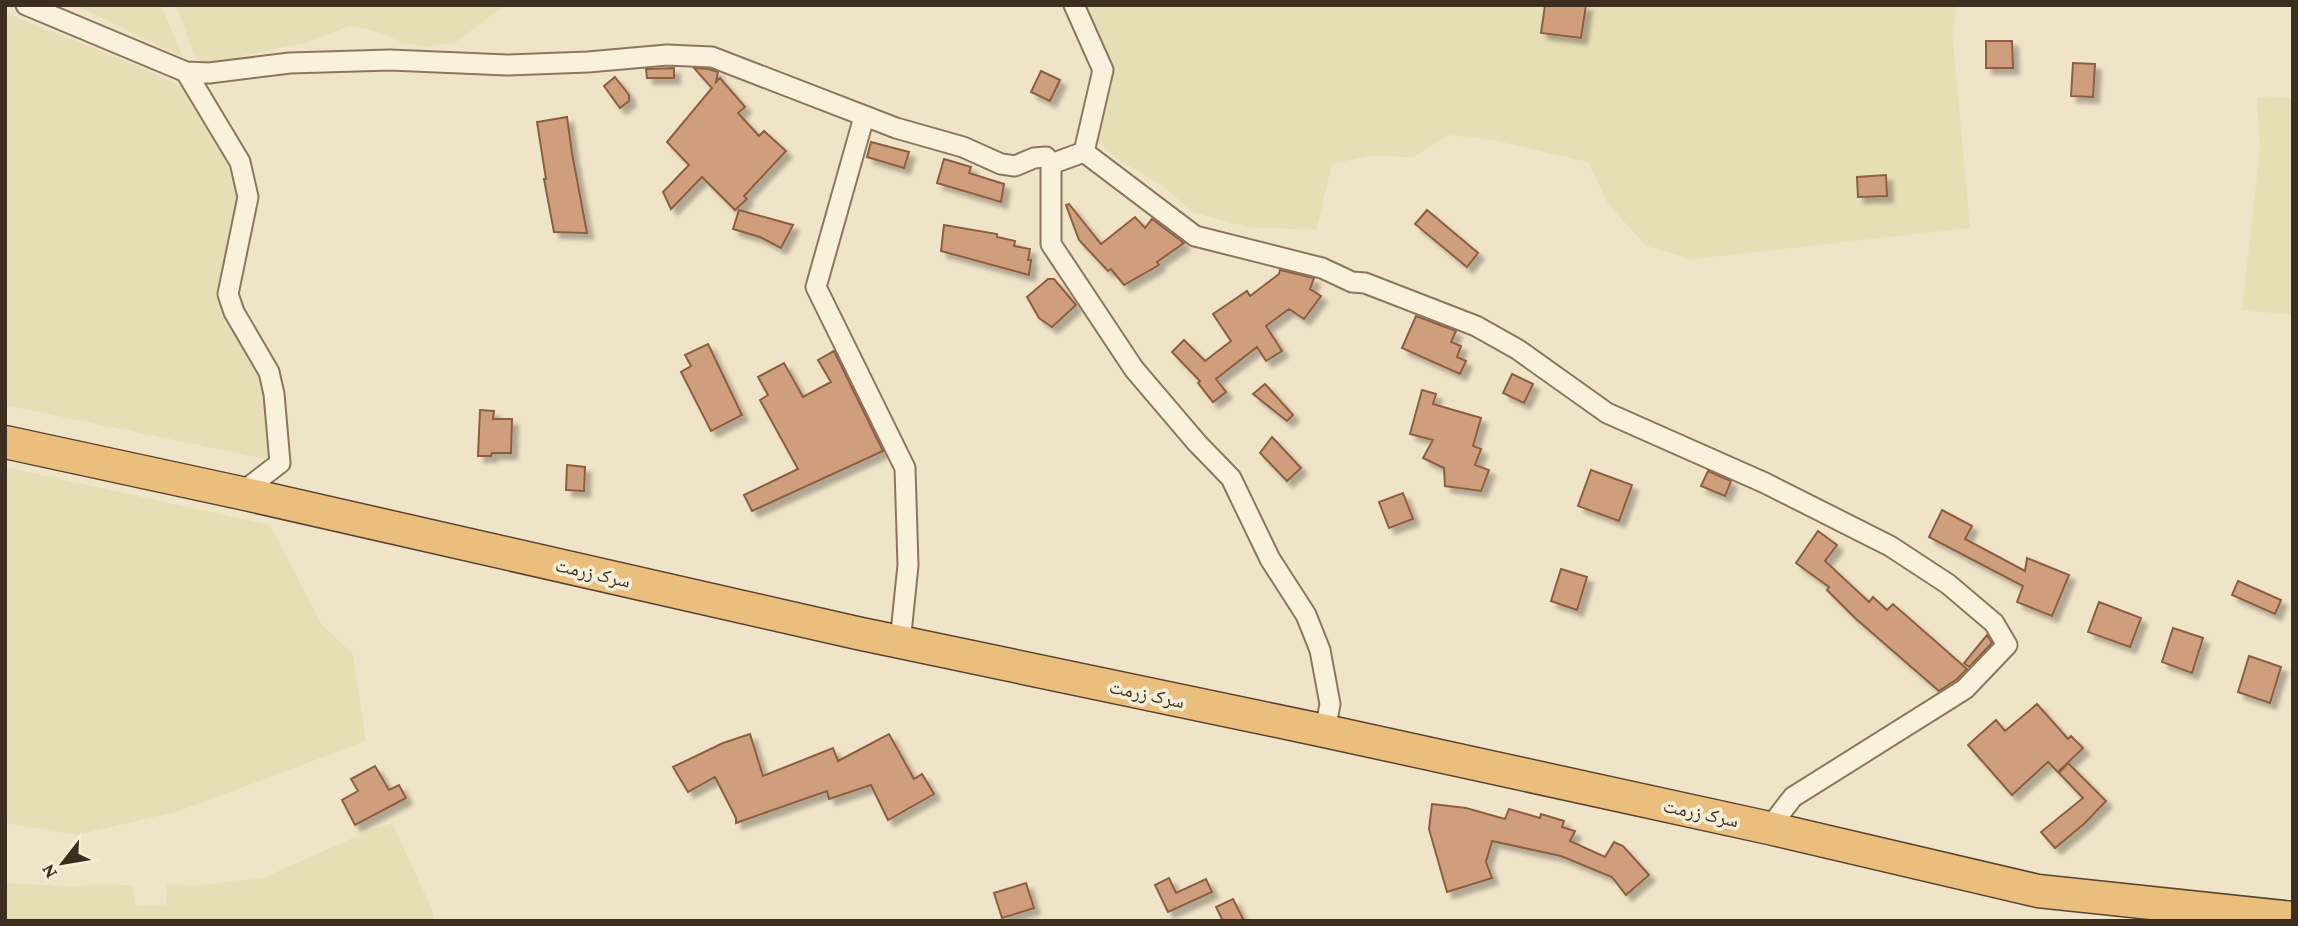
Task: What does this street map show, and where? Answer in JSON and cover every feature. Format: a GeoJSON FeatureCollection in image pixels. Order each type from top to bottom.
{"type":"FeatureCollection","features":[{"type":"Feature","properties":{"kind":"highway","name":"سرک زرمت"},"geometry":{"type":"LineString","coordinates":[[5,442],[900,643],[1769,828],[2038,891],[2293,918]]}},
{"type":"Feature","properties":{"kind":"street"},"geometry":{"type":"LineString","coordinates":[[26,5],[186,72],[209,73],[290,63],[390,60],[507,65],[589,62],[667,55],[712,57],[864,117],[963,147],[1001,164],[1015,166],[1046,156],[1051,164],[1051,244],[1134,369],[1197,443],[1231,478],[1270,559],[1306,615],[1320,650],[1330,704],[1325,732]]}},
{"type":"Feature","properties":{"kind":"street"},"geometry":{"type":"LineString","coordinates":[[1074,5],[1103,70],[1084,152]]}},
{"type":"Feature","properties":{"kind":"street"},"geometry":{"type":"LineString","coordinates":[[186,72],[240,162],[248,197],[228,294],[234,312],[269,372],[274,394],[280,463],[241,493]]}},
{"type":"Feature","properties":{"kind":"street"},"geometry":{"type":"LineString","coordinates":[[864,117],[816,287],[905,468],[908,565],[900,643]]}},
{"type":"Feature","properties":{"kind":"street"},"geometry":{"type":"LineString","coordinates":[[1051,164],[1084,152]]}},
{"type":"Feature","properties":{"kind":"street"},"geometry":{"type":"LineString","coordinates":[[1084,152],[1195,236],[1322,268],[1352,282],[1365,283],[1476,326],[1517,349],[1607,413],[1765,483],[1890,546],[1948,584],[1994,623],[2007,645],[1965,690],[1793,797],[1769,828]]}},
{"type":"Feature","properties":{"kind":"shaded area"},"geometry":{"type":"Polygon","coordinates":[[[76,5],[161,5],[183,58],[76,5]]]}},
{"type":"Feature","properties":{"kind":"shaded area"},"geometry":{"type":"Polygon","coordinates":[[[176,5],[505,5],[456,42],[426,47],[401,42],[372,30],[349,26],[305,43],[242,56],[209,67],[195,57],[176,5]]]}},
{"type":"Feature","properties":{"kind":"shaded area"},"geometry":{"type":"Polygon","coordinates":[[[1072,5],[1957,5],[1952,30],[1970,228],[1693,259],[1646,246],[1608,204],[1588,162],[1492,140],[1449,135],[1413,157],[1368,156],[1332,164],[1316,230],[1247,227],[1192,212],[1163,186],[1120,161],[1095,140],[1110,72],[1072,5]]]}},
{"type":"Feature","properties":{"kind":"shaded area"},"geometry":{"type":"Polygon","coordinates":[[[5,13],[136,65],[184,88],[218,141],[240,202],[222,303],[231,327],[266,378],[275,461],[5,405],[5,13]]]}},
{"type":"Feature","properties":{"kind":"shaded area"},"geometry":{"type":"Polygon","coordinates":[[[2257,97],[2293,98],[2293,315],[2242,310],[2260,149],[2257,97]]]}},
{"type":"Feature","properties":{"kind":"shaded area"},"geometry":{"type":"Polygon","coordinates":[[[5,467],[270,525],[322,625],[353,654],[366,741],[179,811],[77,835],[5,823],[5,467]]]}},
{"type":"Feature","properties":{"kind":"shaded area"},"geometry":{"type":"Polygon","coordinates":[[[392,823],[435,921],[5,921],[5,883],[132,885],[136,906],[166,905],[167,885],[194,886],[263,878],[392,823]]]}},
{"type":"Feature","properties":{"kind":"building"},"geometry":{"type":"Polygon","coordinates":[[[1545,5],[1586,5],[1581,38],[1541,33],[1545,5]]]}},
{"type":"Feature","properties":{"kind":"building"},"geometry":{"type":"Polygon","coordinates":[[[1986,41],[2012,41],[2013,68],[1986,68],[1986,41]]]}},
{"type":"Feature","properties":{"kind":"building"},"geometry":{"type":"Polygon","coordinates":[[[2073,63],[2095,64],[2093,97],[2071,96],[2073,63]]]}},
{"type":"Feature","properties":{"kind":"building"},"geometry":{"type":"Polygon","coordinates":[[[674,68],[674,78],[647,78],[646,69],[674,68]]]}},
{"type":"Feature","properties":{"kind":"building"},"geometry":{"type":"Polygon","coordinates":[[[694,68],[718,72],[716,82],[720,78],[745,107],[738,113],[759,136],[764,131],[786,151],[744,196],[747,199],[735,210],[702,177],[671,209],[663,192],[689,165],[667,142],[712,88],[694,68]]]}},
{"type":"Feature","properties":{"kind":"building"},"geometry":{"type":"Polygon","coordinates":[[[1041,71],[1060,80],[1050,101],[1031,92],[1041,71]]]}},
{"type":"Feature","properties":{"kind":"building"},"geometry":{"type":"Polygon","coordinates":[[[615,77],[629,95],[629,101],[620,108],[604,86],[615,77]]]}},
{"type":"Feature","properties":{"kind":"building"},"geometry":{"type":"Polygon","coordinates":[[[567,117],[587,233],[554,232],[544,179],[537,122],[567,117]]]}},
{"type":"Feature","properties":{"kind":"building"},"geometry":{"type":"Polygon","coordinates":[[[871,142],[909,152],[904,168],[867,157],[871,142]]]}},
{"type":"Feature","properties":{"kind":"building"},"geometry":{"type":"Polygon","coordinates":[[[944,159],[971,167],[969,173],[1004,184],[1001,202],[937,183],[944,159]]]}},
{"type":"Feature","properties":{"kind":"building"},"geometry":{"type":"Polygon","coordinates":[[[1886,175],[1887,196],[1858,197],[1857,177],[1886,175]]]}},
{"type":"Feature","properties":{"kind":"building"},"geometry":{"type":"Polygon","coordinates":[[[1069,204],[1101,244],[1135,217],[1145,228],[1152,219],[1184,243],[1157,262],[1159,265],[1124,285],[1111,269],[1108,271],[1079,240],[1066,205],[1069,204]]]}},
{"type":"Feature","properties":{"kind":"building"},"geometry":{"type":"Polygon","coordinates":[[[739,210],[793,225],[781,248],[760,237],[733,229],[739,210]]]}},
{"type":"Feature","properties":{"kind":"building"},"geometry":{"type":"Polygon","coordinates":[[[1427,210],[1478,253],[1467,267],[1415,224],[1427,210]]]}},
{"type":"Feature","properties":{"kind":"building"},"geometry":{"type":"Polygon","coordinates":[[[944,225],[997,234],[997,237],[1015,241],[1014,246],[1030,249],[1029,275],[941,251],[944,225]]]}},
{"type":"Feature","properties":{"kind":"building"},"geometry":{"type":"Polygon","coordinates":[[[1280,270],[1314,278],[1310,289],[1321,296],[1304,319],[1289,309],[1266,326],[1282,351],[1266,361],[1257,347],[1216,379],[1226,392],[1213,402],[1198,383],[1200,381],[1172,352],[1184,340],[1205,361],[1231,341],[1213,314],[1247,291],[1250,296],[1279,274],[1280,270]]]}},
{"type":"Feature","properties":{"kind":"building"},"geometry":{"type":"Polygon","coordinates":[[[1048,279],[1054,279],[1076,305],[1052,327],[1039,318],[1027,297],[1048,279]]]}},
{"type":"Feature","properties":{"kind":"building"},"geometry":{"type":"Polygon","coordinates":[[[1416,316],[1456,331],[1451,342],[1461,346],[1457,357],[1466,361],[1460,374],[1402,348],[1416,316]]]}},
{"type":"Feature","properties":{"kind":"building"},"geometry":{"type":"Polygon","coordinates":[[[708,344],[742,415],[711,431],[681,372],[691,366],[685,355],[708,344]]]}},
{"type":"Feature","properties":{"kind":"building"},"geometry":{"type":"Polygon","coordinates":[[[834,351],[883,451],[752,511],[744,495],[798,469],[760,400],[768,395],[758,377],[784,363],[803,397],[831,382],[818,360],[834,351]]]}},
{"type":"Feature","properties":{"kind":"building"},"geometry":{"type":"Polygon","coordinates":[[[1512,374],[1533,384],[1524,403],[1503,393],[1512,374]]]}},
{"type":"Feature","properties":{"kind":"building"},"geometry":{"type":"Polygon","coordinates":[[[1265,384],[1293,415],[1287,421],[1253,394],[1265,384]]]}},
{"type":"Feature","properties":{"kind":"building"},"geometry":{"type":"Polygon","coordinates":[[[1422,390],[1436,394],[1433,404],[1481,418],[1473,446],[1481,449],[1475,465],[1489,470],[1481,491],[1445,486],[1444,468],[1423,458],[1433,440],[1410,434],[1422,390]]]}},
{"type":"Feature","properties":{"kind":"building"},"geometry":{"type":"Polygon","coordinates":[[[480,410],[494,411],[493,419],[512,419],[511,453],[478,456],[480,410]]]}},
{"type":"Feature","properties":{"kind":"building"},"geometry":{"type":"Polygon","coordinates":[[[1272,437],[1301,468],[1287,481],[1260,453],[1272,437]]]}},
{"type":"Feature","properties":{"kind":"building"},"geometry":{"type":"Polygon","coordinates":[[[567,465],[585,467],[584,491],[566,490],[567,465]]]}},
{"type":"Feature","properties":{"kind":"building"},"geometry":{"type":"Polygon","coordinates":[[[1591,470],[1632,485],[1619,521],[1578,506],[1591,470]]]}},
{"type":"Feature","properties":{"kind":"building"},"geometry":{"type":"Polygon","coordinates":[[[1708,471],[1731,481],[1725,496],[1701,486],[1708,471]]]}},
{"type":"Feature","properties":{"kind":"building"},"geometry":{"type":"Polygon","coordinates":[[[1403,493],[1413,519],[1389,528],[1379,502],[1403,493]]]}},
{"type":"Feature","properties":{"kind":"building"},"geometry":{"type":"Polygon","coordinates":[[[1942,510],[1972,526],[1965,539],[2025,571],[2027,558],[2069,575],[2052,616],[2017,602],[2023,586],[1929,537],[1942,510]]]}},
{"type":"Feature","properties":{"kind":"building"},"geometry":{"type":"Polygon","coordinates":[[[1818,531],[1837,545],[1825,561],[1869,602],[1873,597],[1887,610],[1893,604],[1967,669],[1939,691],[1855,618],[1827,590],[1829,587],[1796,563],[1818,531]]]}},
{"type":"Feature","properties":{"kind":"building"},"geometry":{"type":"Polygon","coordinates":[[[1561,569],[1587,577],[1577,610],[1551,601],[1561,569]]]}},
{"type":"Feature","properties":{"kind":"building"},"geometry":{"type":"Polygon","coordinates":[[[2238,581],[2281,600],[2275,614],[2232,595],[2238,581]]]}},
{"type":"Feature","properties":{"kind":"building"},"geometry":{"type":"Polygon","coordinates":[[[2099,602],[2141,618],[2130,647],[2088,632],[2099,602]]]}},
{"type":"Feature","properties":{"kind":"building"},"geometry":{"type":"Polygon","coordinates":[[[2173,628],[2203,638],[2192,673],[2162,662],[2173,628]]]}},
{"type":"Feature","properties":{"kind":"building"},"geometry":{"type":"Polygon","coordinates":[[[1987,635],[1992,643],[1969,667],[1964,663],[1987,635]]]}},
{"type":"Feature","properties":{"kind":"building"},"geometry":{"type":"Polygon","coordinates":[[[2249,656],[2281,667],[2270,703],[2238,692],[2249,656]]]}},
{"type":"Feature","properties":{"kind":"building"},"geometry":{"type":"Polygon","coordinates":[[[2037,704],[2068,739],[2071,736],[2083,748],[2058,772],[2048,762],[2012,795],[1968,745],[1996,720],[2005,731],[2037,704]]]}},
{"type":"Feature","properties":{"kind":"building"},"geometry":{"type":"Polygon","coordinates":[[[750,734],[763,776],[833,748],[838,761],[889,734],[914,779],[922,774],[934,794],[888,820],[871,785],[829,799],[827,791],[736,823],[715,777],[688,792],[673,767],[723,743],[750,734]]]}},
{"type":"Feature","properties":{"kind":"building"},"geometry":{"type":"Polygon","coordinates":[[[2068,763],[2106,801],[2055,848],[2041,832],[2083,798],[2059,773],[2068,763]]]}},
{"type":"Feature","properties":{"kind":"building"},"geometry":{"type":"Polygon","coordinates":[[[375,766],[389,790],[399,785],[406,798],[355,825],[342,800],[358,791],[351,779],[375,766]]]}},
{"type":"Feature","properties":{"kind":"building"},"geometry":{"type":"Polygon","coordinates":[[[1432,804],[1466,808],[1505,819],[1509,809],[1540,818],[1541,814],[1564,821],[1562,827],[1575,831],[1570,841],[1605,857],[1614,842],[1623,846],[1649,875],[1626,895],[1612,877],[1561,856],[1492,841],[1486,862],[1492,878],[1447,892],[1429,829],[1432,804]]]}},
{"type":"Feature","properties":{"kind":"building"},"geometry":{"type":"Polygon","coordinates":[[[1169,878],[1176,893],[1206,879],[1212,892],[1168,912],[1155,885],[1169,878]]]}},
{"type":"Feature","properties":{"kind":"building"},"geometry":{"type":"Polygon","coordinates":[[[1026,883],[1034,908],[1002,918],[994,893],[1026,883]]]}},
{"type":"Feature","properties":{"kind":"building"},"geometry":{"type":"Polygon","coordinates":[[[1233,899],[1244,921],[1223,921],[1216,907],[1233,899]]]}}]}
